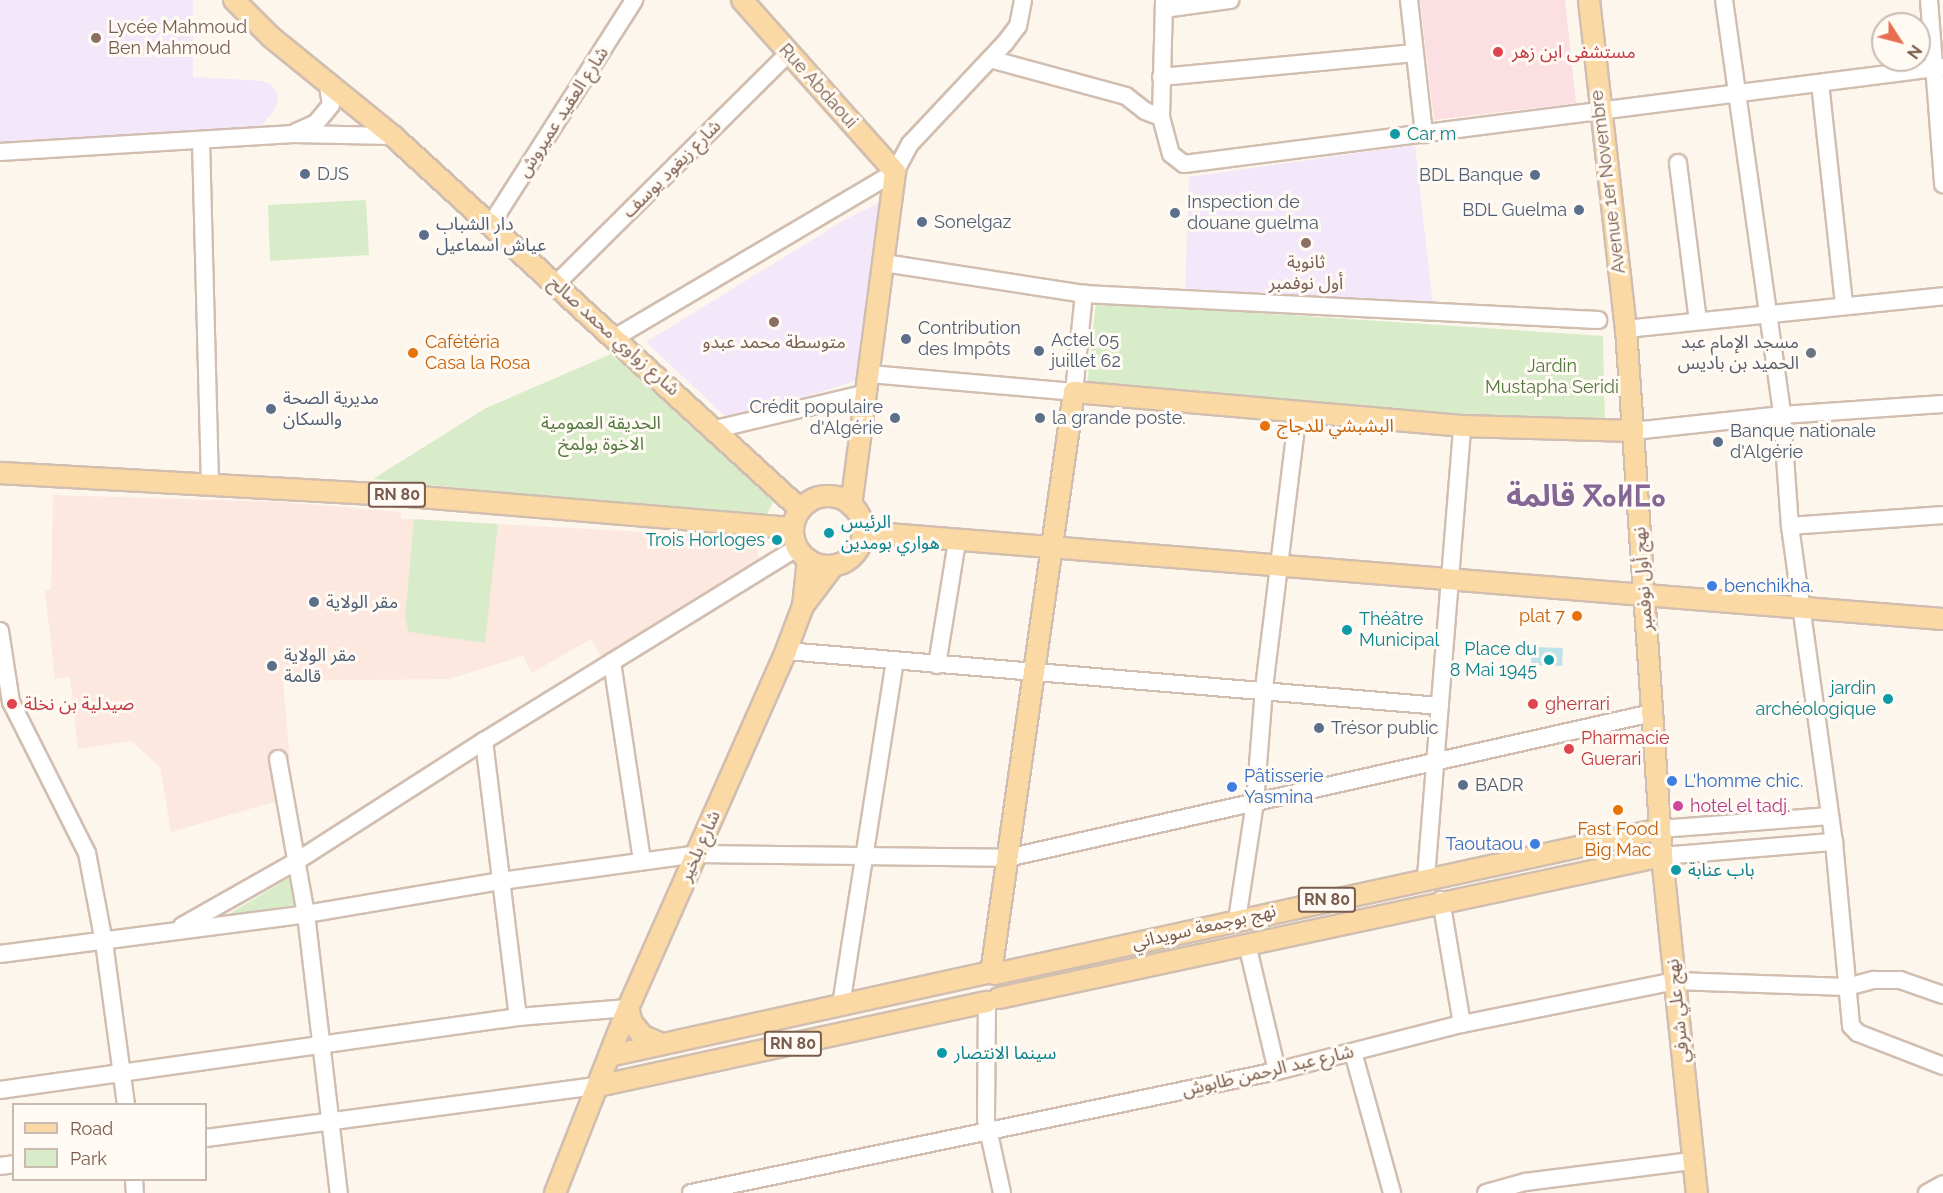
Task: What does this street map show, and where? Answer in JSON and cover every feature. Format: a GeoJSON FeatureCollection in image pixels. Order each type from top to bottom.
{"type":"FeatureCollection","features":[{"type":"Feature","properties":{"kind":"main road","name":"شارع زواوي محمد صالح"},"geometry":{"type":"LineString","coordinates":[[234,0],[271,37],[327,80],[393,136],[491,224],[716,429],[800,509]]}},
{"type":"Feature","properties":{"kind":"main road","name":"Rue Abdaoui"},"geometry":{"type":"LineString","coordinates":[[742,0],[895,172]]}},
{"type":"Feature","properties":{"kind":"main road","name":"Avenue 1er Novembre"},"geometry":{"type":"LineString","coordinates":[[1589,0],[1599,112],[1626,329]]}},
{"type":"Feature","properties":{"kind":"main road"},"geometry":{"type":"LineString","coordinates":[[851,505],[895,172]]}},
{"type":"Feature","properties":{"kind":"main road","name":"نهج أول نوفمبر"},"geometry":{"type":"LineString","coordinates":[[1626,329],[1660,829]]}},
{"type":"Feature","properties":{"kind":"main road"},"geometry":{"type":"LineString","coordinates":[[993,1000],[1004,987],[990,973],[1074,392],[1462,426],[1633,431]]}},
{"type":"Feature","properties":{"kind":"main road","name":"RN 80"},"geometry":{"type":"LineString","coordinates":[[0,473],[409,496],[793,528]]}},
{"type":"Feature","properties":{"kind":"main road"},"geometry":{"type":"LineString","coordinates":[[830,496],[851,505],[860,517],[863,532],[852,556],[834,565],[802,554],[793,528],[800,509],[809,502],[830,496]]}},
{"type":"Feature","properties":{"kind":"main road"},"geometry":{"type":"LineString","coordinates":[[863,532],[1050,549],[1801,605],[1943,619]]}},
{"type":"Feature","properties":{"kind":"main road","name":"شارع بلخير"},"geometry":{"type":"LineString","coordinates":[[802,554],[803,606]]}},
{"type":"Feature","properties":{"kind":"main road","name":"شارع بلخير"},"geometry":{"type":"LineString","coordinates":[[555,1193],[628,1008],[786,651],[803,606],[834,565]]}},
{"type":"Feature","properties":{"kind":"main road","name":"نهج علي شرفي"},"geometry":{"type":"LineString","coordinates":[[1660,829],[1697,1193]]}},
{"type":"Feature","properties":{"kind":"main road","name":"نهج بوجمعة سويداني"},"geometry":{"type":"LineString","coordinates":[[609,1056],[1660,829]]}},
{"type":"Feature","properties":{"kind":"main road","name":"نهج بوجمعة سويداني"},"geometry":{"type":"LineString","coordinates":[[598,1086],[1441,900],[1662,856]]}},
{"type":"Feature","properties":{"kind":"main road"},"geometry":{"type":"LineString","coordinates":[[628,1008],[633,1023],[643,1036],[662,1044]]}},
{"type":"Feature","properties":{"kind":"main road"},"geometry":{"type":"LineString","coordinates":[[642,1048],[642,1066],[652,1074]]}},
{"type":"Feature","properties":{"kind":"street","name":"شارع العقيد عميروش"},"geometry":{"type":"LineString","coordinates":[[491,224],[634,0]]}},
{"type":"Feature","properties":{"kind":"street"},"geometry":{"type":"LineString","coordinates":[[616,337],[895,172],[910,144],[1018,26],[1023,0]]}},
{"type":"Feature","properties":{"kind":"street"},"geometry":{"type":"LineString","coordinates":[[1230,0],[1164,5],[1161,117],[1171,154],[1184,164],[1939,68]]}},
{"type":"Feature","properties":{"kind":"street"},"geometry":{"type":"LineString","coordinates":[[1409,0],[1424,134]]}},
{"type":"Feature","properties":{"kind":"street"},"geometry":{"type":"LineString","coordinates":[[1724,0],[1782,415],[1790,526],[1834,842],[1851,1026],[1858,1033],[1943,1066]]}},
{"type":"Feature","properties":{"kind":"street"},"geometry":{"type":"LineString","coordinates":[[1929,0],[1939,68],[1943,184]]}},
{"type":"Feature","properties":{"kind":"street"},"geometry":{"type":"LineString","coordinates":[[1161,77],[1415,53]]}},
{"type":"Feature","properties":{"kind":"street","name":"شارع زيغود يوسف"},"geometry":{"type":"LineString","coordinates":[[556,284],[788,54]]}},
{"type":"Feature","properties":{"kind":"street"},"geometry":{"type":"LineString","coordinates":[[990,59],[1126,96],[1145,111],[1161,117]]}},
{"type":"Feature","properties":{"kind":"street"},"geometry":{"type":"LineString","coordinates":[[293,134],[315,123],[331,105],[327,80]]}},
{"type":"Feature","properties":{"kind":"street"},"geometry":{"type":"LineString","coordinates":[[1820,83],[1844,305]]}},
{"type":"Feature","properties":{"kind":"street"},"geometry":{"type":"LineString","coordinates":[[0,152],[293,134],[393,136]]}},
{"type":"Feature","properties":{"kind":"street"},"geometry":{"type":"LineString","coordinates":[[201,141],[210,484]]}},
{"type":"Feature","properties":{"kind":"street"},"geometry":{"type":"LineString","coordinates":[[1678,163],[1698,321]]}},
{"type":"Feature","properties":{"kind":"street"},"geometry":{"type":"LineString","coordinates":[[884,263],[1084,294],[1598,320]]}},
{"type":"Feature","properties":{"kind":"street"},"geometry":{"type":"LineString","coordinates":[[716,429],[868,384],[1074,392],[1084,294]]}},
{"type":"Feature","properties":{"kind":"street"},"geometry":{"type":"LineString","coordinates":[[1626,329],[1943,296]]}},
{"type":"Feature","properties":{"kind":"street"},"geometry":{"type":"LineString","coordinates":[[1633,431],[1782,415],[1943,404]]}},
{"type":"Feature","properties":{"kind":"street"},"geometry":{"type":"LineString","coordinates":[[1237,920],[1255,803],[1264,688],[1281,566],[1298,411]]}},
{"type":"Feature","properties":{"kind":"street"},"geometry":{"type":"LineString","coordinates":[[1426,878],[1452,579],[1462,426]]}},
{"type":"Feature","properties":{"kind":"street"},"geometry":{"type":"LineString","coordinates":[[1790,526],[1943,515]]}},
{"type":"Feature","properties":{"kind":"street"},"geometry":{"type":"LineString","coordinates":[[937,664],[957,541]]}},
{"type":"Feature","properties":{"kind":"street"},"geometry":{"type":"LineString","coordinates":[[176,930],[297,861],[483,741],[612,662],[802,554]]}},
{"type":"Feature","properties":{"kind":"street"},"geometry":{"type":"LineString","coordinates":[[0,631],[5,702],[87,853],[104,942],[124,1075],[126,1103]]}},
{"type":"Feature","properties":{"kind":"street"},"geometry":{"type":"LineString","coordinates":[[786,651],[1033,672],[1264,688],[1440,706]]}},
{"type":"Feature","properties":{"kind":"street"},"geometry":{"type":"LineString","coordinates":[[841,1005],[895,661]]}},
{"type":"Feature","properties":{"kind":"street"},"geometry":{"type":"LineString","coordinates":[[612,662],[642,861]]}},
{"type":"Feature","properties":{"kind":"street"},"geometry":{"type":"LineString","coordinates":[[0,954],[306,914],[501,881],[697,854],[1007,858],[1652,713]]}},
{"type":"Feature","properties":{"kind":"street"},"geometry":{"type":"LineString","coordinates":[[483,741],[518,1017]]}},
{"type":"Feature","properties":{"kind":"street"},"geometry":{"type":"LineString","coordinates":[[278,759],[306,914],[339,1193]]}},
{"type":"Feature","properties":{"kind":"street"},"geometry":{"type":"LineString","coordinates":[[1660,829],[1830,816]]}},
{"type":"Feature","properties":{"kind":"street"},"geometry":{"type":"LineString","coordinates":[[1662,856],[1834,842]]}},
{"type":"Feature","properties":{"kind":"street"},"geometry":{"type":"LineString","coordinates":[[1441,900],[1462,1024]]}},
{"type":"Feature","properties":{"kind":"street"},"geometry":{"type":"LineString","coordinates":[[1247,944],[1277,1071]]}},
{"type":"Feature","properties":{"kind":"street","name":"شارع عبد الرحمن طابوش"},"geometry":{"type":"LineString","coordinates":[[691,1193],[1277,1071],[1462,1024],[1675,981],[1848,987],[1874,980],[1900,980],[1943,995]]}},
{"type":"Feature","properties":{"kind":"street"},"geometry":{"type":"LineString","coordinates":[[993,1000],[987,1132],[1002,1193]]}},
{"type":"Feature","properties":{"kind":"street"},"geometry":{"type":"LineString","coordinates":[[0,1090],[124,1075],[320,1044],[518,1017],[628,1008]]}},
{"type":"Feature","properties":{"kind":"street"},"geometry":{"type":"LineString","coordinates":[[1353,1052],[1392,1193]]}},
{"type":"Feature","properties":{"kind":"street"},"geometry":{"type":"LineString","coordinates":[[207,1138],[330,1119],[598,1086]]}},
{"type":"Feature","properties":{"kind":"street"},"geometry":{"type":"LineString","coordinates":[[1486,1193],[1526,1182],[1692,1161]]}},
{"type":"Feature","properties":{"kind":"street"},"geometry":{"type":"LineString","coordinates":[[1927,1193],[1943,1184]]}},
{"type":"Feature","properties":{"kind":"shaded area","name":"Lycée Mahmoud Ben Mahmoud"},"geometry":{"type":"Polygon","coordinates":[[[0,0],[193,0],[193,77],[263,81],[272,85],[278,96],[276,107],[264,123],[251,130],[0,143],[0,0]]]}},
{"type":"Feature","properties":{"kind":"shaded area","name":"مستشفى ابن زهر"},"geometry":{"type":"Polygon","coordinates":[[[1420,0],[1565,0],[1576,103],[1434,120],[1420,0]]]}},
{"type":"Feature","properties":{"kind":"shaded area","name":"ثانوية أول نوفمبر"},"geometry":{"type":"Polygon","coordinates":[[[1415,145],[1433,306],[1185,292],[1189,177],[1415,145]]]}},
{"type":"Feature","properties":{"kind":"shaded area","name":"متوسطة محمد عبدو"},"geometry":{"type":"Polygon","coordinates":[[[879,203],[886,211],[865,368],[855,381],[730,421],[646,342],[846,219],[879,203]]]}},
{"type":"Feature","properties":{"kind":"shaded area","name":"مقر الولاية قالمة"},"geometry":{"type":"Polygon","coordinates":[[[53,495],[283,502],[401,512],[401,518],[406,519],[754,538],[761,567],[602,659],[591,639],[532,673],[523,656],[449,679],[283,681],[290,759],[269,759],[277,801],[171,832],[160,767],[131,741],[78,749],[70,677],[55,679],[45,591],[51,589],[53,495]]]}},
{"type":"Feature","properties":{"kind":"green space"},"geometry":{"type":"Polygon","coordinates":[[[366,200],[369,255],[270,261],[268,205],[366,200]]]}},
{"type":"Feature","properties":{"kind":"green space","name":"Jardin Mustapha Seridi"},"geometry":{"type":"Polygon","coordinates":[[[1096,302],[1603,336],[1605,427],[1087,384],[1096,302]]]}},
{"type":"Feature","properties":{"kind":"green space","name":"الحديقة العمومية الاخوة بولمخ"},"geometry":{"type":"Polygon","coordinates":[[[611,354],[777,495],[764,520],[373,479],[486,408],[611,354]]]}},
{"type":"Feature","properties":{"kind":"green space"},"geometry":{"type":"Polygon","coordinates":[[[414,519],[498,524],[485,643],[409,632],[405,618],[414,519]]]}},
{"type":"Feature","properties":{"kind":"green space"},"geometry":{"type":"Polygon","coordinates":[[[289,878],[294,905],[227,915],[289,878]]]}},
{"type":"Feature","properties":{"kind":"water"},"geometry":{"type":"Polygon","coordinates":[[[1532,647],[1563,648],[1562,666],[1531,665],[1532,647]]]}},
{"type":"Feature","properties":{"kind":"place","name":"Lycée Mahmoud Ben Mahmoud"},"geometry":{"type":"Point","coordinates":[96,38]}},
{"type":"Feature","properties":{"kind":"place","name":"مستشفى ابن زهر"},"geometry":{"type":"Point","coordinates":[1498,52]}},
{"type":"Feature","properties":{"kind":"place","name":"Car m"},"geometry":{"type":"Point","coordinates":[1395,134]}},
{"type":"Feature","properties":{"kind":"place","name":"DJS"},"geometry":{"type":"Point","coordinates":[305,174]}},
{"type":"Feature","properties":{"kind":"place","name":"BDL Banque"},"geometry":{"type":"Point","coordinates":[1535,175]}},
{"type":"Feature","properties":{"kind":"place","name":"BDL Guelma"},"geometry":{"type":"Point","coordinates":[1579,210]}},
{"type":"Feature","properties":{"kind":"place","name":"Inspection de douane guelma"},"geometry":{"type":"Point","coordinates":[1175,213]}},
{"type":"Feature","properties":{"kind":"place","name":"Sonelgaz"},"geometry":{"type":"Point","coordinates":[922,222]}},
{"type":"Feature","properties":{"kind":"place","name":"دار الشباب عياش اسماعيل"},"geometry":{"type":"Point","coordinates":[424,235]}},
{"type":"Feature","properties":{"kind":"place","name":"ثانوية أول نوفمبر"},"geometry":{"type":"Point","coordinates":[1306,243]}},
{"type":"Feature","properties":{"kind":"place","name":"متوسطة محمد عبدو"},"geometry":{"type":"Point","coordinates":[774,322]}},
{"type":"Feature","properties":{"kind":"place","name":"Contribution des Impôts"},"geometry":{"type":"Point","coordinates":[906,339]}},
{"type":"Feature","properties":{"kind":"place","name":"Actel 05 juillet 62"},"geometry":{"type":"Point","coordinates":[1039,351]}},
{"type":"Feature","properties":{"kind":"place","name":"Cafétéria Casa la Rosa"},"geometry":{"type":"Point","coordinates":[413,353]}},
{"type":"Feature","properties":{"kind":"place","name":"مسجد الإمام عبد الحميد بن باديس"},"geometry":{"type":"Point","coordinates":[1811,353]}},
{"type":"Feature","properties":{"kind":"place","name":"مديرية الصحة والسكان"},"geometry":{"type":"Point","coordinates":[271,409]}},
{"type":"Feature","properties":{"kind":"place","name":"Crédit populaire d'Algérie"},"geometry":{"type":"Point","coordinates":[895,418]}},
{"type":"Feature","properties":{"kind":"place","name":"la grande poste."},"geometry":{"type":"Point","coordinates":[1040,418]}},
{"type":"Feature","properties":{"kind":"place","name":"البشبشي للدجاج"},"geometry":{"type":"Point","coordinates":[1265,426]}},
{"type":"Feature","properties":{"kind":"place","name":"Banque nationale d'Algérie"},"geometry":{"type":"Point","coordinates":[1718,442]}},
{"type":"Feature","properties":{"kind":"place","name":"الرئيس هواري بومدين"},"geometry":{"type":"Point","coordinates":[829,533]}},
{"type":"Feature","properties":{"kind":"place","name":"Trois Horloges"},"geometry":{"type":"Point","coordinates":[777,540]}},
{"type":"Feature","properties":{"kind":"place","name":"benchikha."},"geometry":{"type":"Point","coordinates":[1712,586]}},
{"type":"Feature","properties":{"kind":"place","name":"مقر الولاية"},"geometry":{"type":"Point","coordinates":[314,602]}},
{"type":"Feature","properties":{"kind":"place","name":"plat 7"},"geometry":{"type":"Point","coordinates":[1577,616]}},
{"type":"Feature","properties":{"kind":"place","name":"Théâtre Municipal"},"geometry":{"type":"Point","coordinates":[1347,630]}},
{"type":"Feature","properties":{"kind":"place","name":"Place du 8 Mai 1945"},"geometry":{"type":"Point","coordinates":[1549,660]}},
{"type":"Feature","properties":{"kind":"place","name":"مقر الولاية قالمة"},"geometry":{"type":"Point","coordinates":[272,666]}},
{"type":"Feature","properties":{"kind":"place","name":"jardin archéologique"},"geometry":{"type":"Point","coordinates":[1888,699]}},
{"type":"Feature","properties":{"kind":"place","name":"صيدلية بن نخلة"},"geometry":{"type":"Point","coordinates":[12,704]}},
{"type":"Feature","properties":{"kind":"place","name":"gherrari"},"geometry":{"type":"Point","coordinates":[1533,704]}},
{"type":"Feature","properties":{"kind":"place","name":"Trésor public"},"geometry":{"type":"Point","coordinates":[1319,728]}},
{"type":"Feature","properties":{"kind":"place","name":"Pharmacie Guerari"},"geometry":{"type":"Point","coordinates":[1569,749]}},
{"type":"Feature","properties":{"kind":"place","name":"L'homme chic."},"geometry":{"type":"Point","coordinates":[1672,781]}},
{"type":"Feature","properties":{"kind":"place","name":"BADR"},"geometry":{"type":"Point","coordinates":[1463,785]}},
{"type":"Feature","properties":{"kind":"place","name":"Pâtisserie Yasmina"},"geometry":{"type":"Point","coordinates":[1232,787]}},
{"type":"Feature","properties":{"kind":"place","name":"hotel el tadj."},"geometry":{"type":"Point","coordinates":[1678,806]}},
{"type":"Feature","properties":{"kind":"place","name":"Fast Food Big Mac"},"geometry":{"type":"Point","coordinates":[1618,810]}},
{"type":"Feature","properties":{"kind":"place","name":"Taoutaou"},"geometry":{"type":"Point","coordinates":[1535,844]}},
{"type":"Feature","properties":{"kind":"place","name":"باب عنابة"},"geometry":{"type":"Point","coordinates":[1676,870]}},
{"type":"Feature","properties":{"kind":"place","name":"سينما الانتصار"},"geometry":{"type":"Point","coordinates":[942,1053]}},
{"type":"Feature","properties":{"kind":"district","name":"قالمة ⴳⴰⵍⵎⴰ"},"geometry":{"type":"Point","coordinates":[1586,496]}}]}
